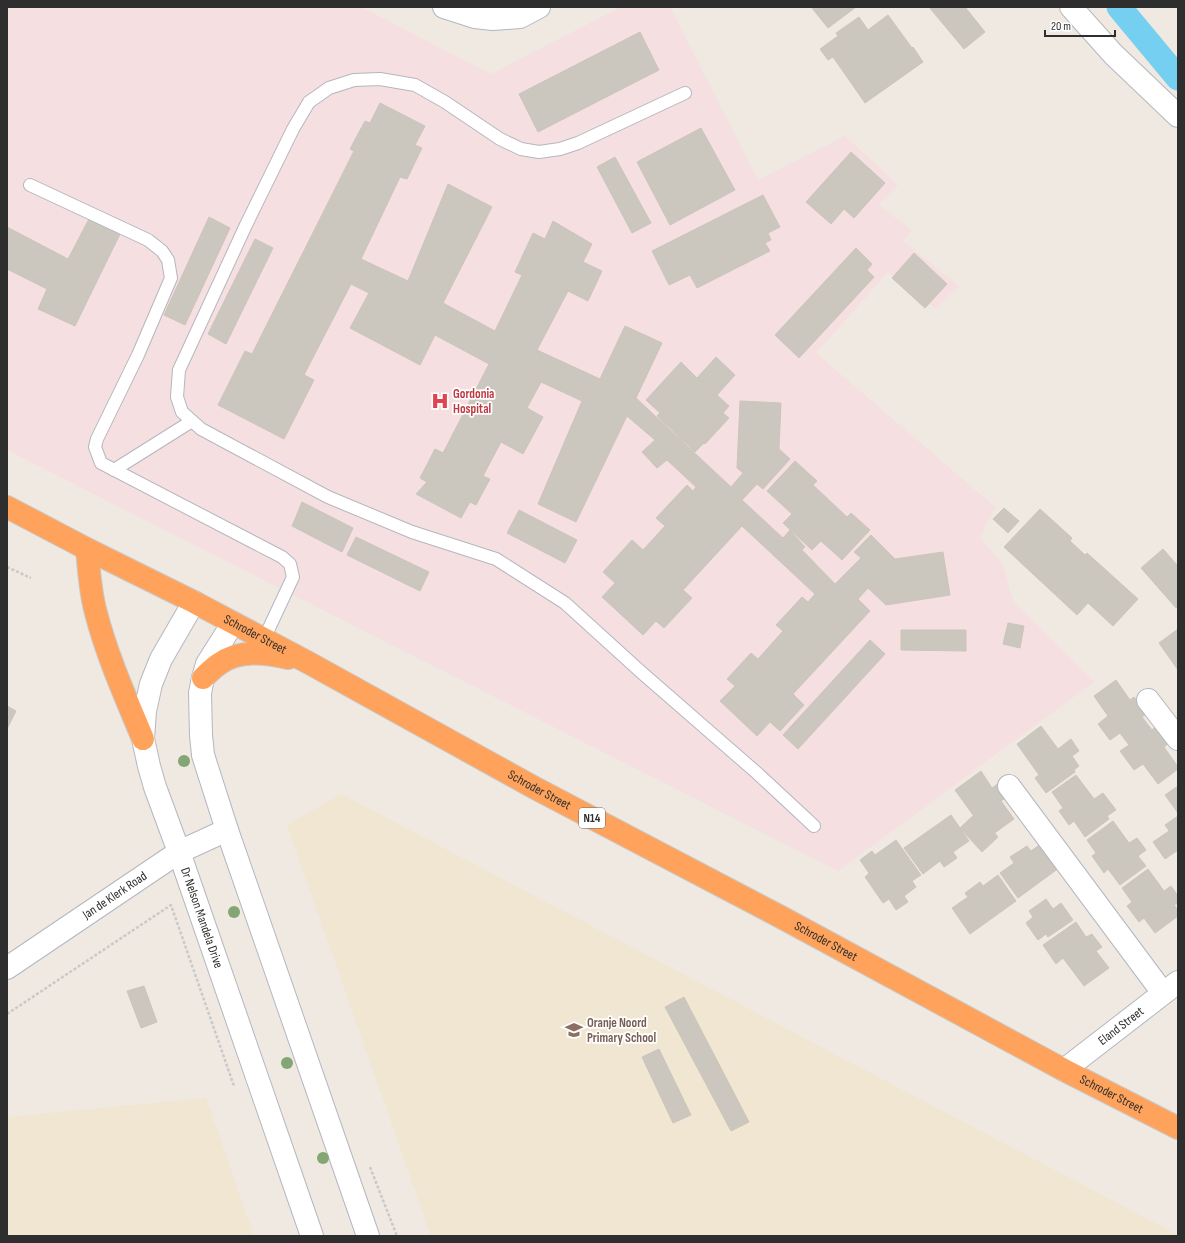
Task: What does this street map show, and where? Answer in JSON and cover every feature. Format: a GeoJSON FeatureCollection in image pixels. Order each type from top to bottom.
{"type":"FeatureCollection","features":[{"type":"Feature","properties":{"kind":"highway","name":"Schroder Street"},"geometry":{"type":"LineString","coordinates":[[7,507],[264,639],[535,788],[779,916],[1064,1070],[1178,1128]]}},
{"type":"Feature","properties":{"kind":"highway"},"geometry":{"type":"LineString","coordinates":[[88,549],[95,613],[114,669],[143,739]]}},
{"type":"Feature","properties":{"kind":"highway"},"geometry":{"type":"LineString","coordinates":[[203,678],[226,659],[244,654],[253,653],[276,655],[309,663]]}},
{"type":"Feature","properties":{"kind":"street"},"geometry":{"type":"LineString","coordinates":[[444,7],[475,17],[493,19],[520,17],[539,7]]}},
{"type":"Feature","properties":{"kind":"street"},"geometry":{"type":"LineString","coordinates":[[1071,7],[1112,54],[1178,116]]}},
{"type":"Feature","properties":{"kind":"street","name":"Dr Nelson Mandela Drive"},"geometry":{"type":"LineString","coordinates":[[194,602],[161,659],[151,684],[145,711],[143,739],[155,787],[179,852],[312,1236]]}},
{"type":"Feature","properties":{"kind":"street"},"geometry":{"type":"LineString","coordinates":[[233,623],[207,664],[203,678],[200,693],[203,755],[227,830],[368,1236]]}},
{"type":"Feature","properties":{"kind":"street"},"geometry":{"type":"LineString","coordinates":[[1148,700],[1178,739]]}},
{"type":"Feature","properties":{"kind":"street"},"geometry":{"type":"LineString","coordinates":[[1009,786],[1171,988]]}},
{"type":"Feature","properties":{"kind":"street","name":"Jan de Klerk Road"},"geometry":{"type":"LineString","coordinates":[[7,968],[179,852],[227,830]]}},
{"type":"Feature","properties":{"kind":"street","name":"Eland Street"},"geometry":{"type":"LineString","coordinates":[[1064,1070],[1171,988]]}},
{"type":"Feature","properties":{"kind":"lane"},"geometry":{"type":"LineString","coordinates":[[685,93],[578,143],[560,149],[539,152],[521,149],[500,139],[445,102],[415,85],[380,79],[354,80],[329,88],[309,102],[293,129],[246,225],[180,370],[177,397],[182,412],[201,429],[328,497],[412,532],[496,559],[565,603],[641,672],[757,773],[814,826]]}},
{"type":"Feature","properties":{"kind":"lane"},"geometry":{"type":"LineString","coordinates":[[30,185],[148,240],[162,251],[168,260],[171,278],[138,355],[97,439],[95,447],[101,463],[277,554],[290,564],[293,578],[264,639]]}},
{"type":"Feature","properties":{"kind":"lane"},"geometry":{"type":"LineString","coordinates":[[114,470],[192,421]]}},
{"type":"Feature","properties":{"kind":"path"},"geometry":{"type":"LineString","coordinates":[[7,566],[31,578]]}},
{"type":"Feature","properties":{"kind":"path"},"geometry":{"type":"LineString","coordinates":[[7,1014],[171,905],[236,1093]]}},
{"type":"Feature","properties":{"kind":"shaded area","name":"Gordonia Hospital"},"geometry":{"type":"Polygon","coordinates":[[[7,7],[361,7],[491,74],[621,7],[670,7],[758,180],[845,136],[898,185],[878,205],[912,230],[903,241],[959,286],[936,309],[888,272],[816,353],[995,507],[980,537],[1003,565],[1013,601],[1094,682],[838,871],[7,450],[7,7]]]}},
{"type":"Feature","properties":{"kind":"shaded area","name":"Oranje Noord Primary School"},"geometry":{"type":"Polygon","coordinates":[[[341,794],[1178,1236],[431,1236],[287,825],[341,794]]]}},
{"type":"Feature","properties":{"kind":"shaded area"},"geometry":{"type":"Polygon","coordinates":[[[206,1098],[254,1236],[7,1236],[7,1117],[206,1098]]]}},
{"type":"Feature","properties":{"kind":"building"},"geometry":{"type":"Polygon","coordinates":[[[856,7],[828,28],[812,8],[856,7]]]}},
{"type":"Feature","properties":{"kind":"building"},"geometry":{"type":"Polygon","coordinates":[[[929,7],[965,7],[985,32],[964,49],[929,7]]]}},
{"type":"Feature","properties":{"kind":"building"},"geometry":{"type":"Polygon","coordinates":[[[888,15],[923,62],[865,103],[833,57],[828,60],[820,49],[838,36],[836,33],[859,17],[868,30],[888,15]]]}},
{"type":"Feature","properties":{"kind":"building"},"geometry":{"type":"Polygon","coordinates":[[[640,32],[659,70],[538,132],[519,94],[640,32]]]}},
{"type":"Feature","properties":{"kind":"building"},"geometry":{"type":"Polygon","coordinates":[[[380,103],[425,126],[415,145],[422,148],[407,179],[400,177],[361,259],[408,281],[448,184],[492,207],[443,303],[495,331],[522,275],[515,272],[533,233],[545,239],[553,221],[592,244],[583,262],[602,271],[588,301],[568,291],[537,350],[600,379],[625,326],[662,343],[636,398],[731,487],[743,473],[737,468],[740,401],[781,403],[779,449],[790,459],[763,489],[757,484],[742,500],[783,538],[790,530],[805,547],[802,550],[835,584],[861,558],[854,552],[871,535],[895,559],[943,552],[950,595],[886,605],[868,588],[858,599],[870,611],[793,694],[804,705],[780,731],[770,722],[757,736],[720,701],[735,686],[727,679],[751,653],[758,659],[783,631],[776,625],[802,597],[808,602],[815,594],[742,526],[683,590],[692,598],[664,628],[656,621],[643,635],[602,597],[615,583],[603,572],[632,540],[643,550],[665,526],[656,518],[687,485],[693,491],[696,487],[667,460],[657,468],[642,452],[655,440],[627,416],[576,522],[538,504],[582,401],[541,382],[527,408],[543,417],[523,454],[501,442],[483,476],[490,479],[476,505],[470,502],[461,518],[416,494],[427,482],[420,478],[435,449],[443,453],[489,364],[435,335],[420,365],[350,328],[369,293],[351,284],[304,375],[314,380],[284,439],[218,405],[245,351],[252,354],[354,151],[350,149],[365,121],[370,123],[380,103]]]}},
{"type":"Feature","properties":{"kind":"building"},"geometry":{"type":"Polygon","coordinates":[[[701,128],[735,190],[670,225],[637,162],[701,128]]]}},
{"type":"Feature","properties":{"kind":"building"},"geometry":{"type":"Polygon","coordinates":[[[851,152],[885,183],[854,218],[844,209],[831,224],[806,202],[851,152]]]}},
{"type":"Feature","properties":{"kind":"building"},"geometry":{"type":"Polygon","coordinates":[[[615,157],[651,223],[632,233],[597,167],[615,157]]]}},
{"type":"Feature","properties":{"kind":"building"},"geometry":{"type":"Polygon","coordinates":[[[763,195],[780,227],[768,233],[771,240],[765,243],[770,251],[697,288],[690,275],[669,285],[652,251],[763,195]]]}},
{"type":"Feature","properties":{"kind":"building"},"geometry":{"type":"Polygon","coordinates":[[[90,217],[122,230],[75,326],[38,309],[47,289],[7,269],[7,227],[68,259],[90,217]]]}},
{"type":"Feature","properties":{"kind":"building"},"geometry":{"type":"Polygon","coordinates":[[[209,217],[230,228],[185,325],[164,315],[209,217]]]}},
{"type":"Feature","properties":{"kind":"building"},"geometry":{"type":"Polygon","coordinates":[[[255,239],[273,248],[226,344],[208,334],[255,239]]]}},
{"type":"Feature","properties":{"kind":"building"},"geometry":{"type":"Polygon","coordinates":[[[856,248],[872,264],[867,270],[874,277],[799,358],[775,335],[856,248]]]}},
{"type":"Feature","properties":{"kind":"building"},"geometry":{"type":"Polygon","coordinates":[[[914,253],[947,284],[925,308],[892,278],[914,253]]]}},
{"type":"Feature","properties":{"kind":"building"},"geometry":{"type":"Polygon","coordinates":[[[716,357],[735,375],[717,395],[729,406],[723,413],[729,418],[705,444],[704,443],[695,452],[657,416],[660,413],[646,400],[681,362],[697,378],[716,357]]]}},
{"type":"Feature","properties":{"kind":"building"},"geometry":{"type":"Polygon","coordinates":[[[795,461],[817,481],[813,485],[847,517],[851,513],[870,530],[842,560],[821,541],[812,550],[783,523],[792,514],[767,491],[795,461]]]}},
{"type":"Feature","properties":{"kind":"building"},"geometry":{"type":"Polygon","coordinates":[[[302,502],[353,528],[342,552],[292,526],[302,502]]]}},
{"type":"Feature","properties":{"kind":"building"},"geometry":{"type":"Polygon","coordinates":[[[1004,508],[1019,521],[1008,533],[993,519],[1004,508]]]}},
{"type":"Feature","properties":{"kind":"building"},"geometry":{"type":"Polygon","coordinates":[[[1040,509],[1072,538],[1070,541],[1085,555],[1087,553],[1138,599],[1113,626],[1088,603],[1077,615],[1004,547],[1040,509]]]}},
{"type":"Feature","properties":{"kind":"building"},"geometry":{"type":"Polygon","coordinates":[[[519,510],[577,540],[565,563],[507,533],[519,510]]]}},
{"type":"Feature","properties":{"kind":"building"},"geometry":{"type":"Polygon","coordinates":[[[356,537],[429,572],[420,591],[347,555],[356,537]]]}},
{"type":"Feature","properties":{"kind":"building"},"geometry":{"type":"Polygon","coordinates":[[[1163,549],[1178,566],[1178,607],[1176,608],[1141,568],[1163,549]]]}},
{"type":"Feature","properties":{"kind":"building"},"geometry":{"type":"Polygon","coordinates":[[[1008,623],[1024,626],[1020,648],[1003,644],[1008,623]]]}},
{"type":"Feature","properties":{"kind":"building"},"geometry":{"type":"Polygon","coordinates":[[[1178,629],[1178,670],[1159,643],[1178,629]]]}},
{"type":"Feature","properties":{"kind":"building"},"geometry":{"type":"Polygon","coordinates":[[[901,630],[966,630],[966,651],[901,650],[901,630]]]}},
{"type":"Feature","properties":{"kind":"building"},"geometry":{"type":"Polygon","coordinates":[[[870,640],[885,654],[798,749],[783,735],[870,640]]]}},
{"type":"Feature","properties":{"kind":"building"},"geometry":{"type":"Polygon","coordinates":[[[1116,680],[1130,700],[1134,697],[1146,714],[1142,717],[1152,730],[1156,726],[1169,743],[1164,747],[1178,769],[1158,784],[1143,764],[1134,770],[1120,751],[1129,745],[1120,733],[1110,740],[1098,724],[1108,716],[1094,696],[1116,680]]]}},
{"type":"Feature","properties":{"kind":"building"},"geometry":{"type":"Polygon","coordinates":[[[7,706],[16,711],[7,729],[7,706]]]}},
{"type":"Feature","properties":{"kind":"building"},"geometry":{"type":"Polygon","coordinates":[[[1041,726],[1058,749],[1071,739],[1079,751],[1072,756],[1079,766],[1074,770],[1075,772],[1046,793],[1035,778],[1039,775],[1017,744],[1041,726]]]}},
{"type":"Feature","properties":{"kind":"building"},"geometry":{"type":"Polygon","coordinates":[[[981,771],[992,788],[999,783],[1008,796],[1001,801],[1014,819],[989,837],[955,790],[981,771]]]}},
{"type":"Feature","properties":{"kind":"building"},"geometry":{"type":"Polygon","coordinates":[[[1076,775],[1094,799],[1103,793],[1116,810],[1107,816],[1109,819],[1085,837],[1074,821],[1069,825],[1059,811],[1063,808],[1052,792],[1076,775]]]}},
{"type":"Feature","properties":{"kind":"building"},"geometry":{"type":"Polygon","coordinates":[[[1178,786],[1178,813],[1165,795],[1178,786]]]}},
{"type":"Feature","properties":{"kind":"building"},"geometry":{"type":"Polygon","coordinates":[[[977,812],[998,837],[982,852],[960,828],[977,812]]]}},
{"type":"Feature","properties":{"kind":"building"},"geometry":{"type":"Polygon","coordinates":[[[951,815],[969,841],[953,852],[957,858],[944,867],[940,861],[923,874],[904,848],[951,815]]]}},
{"type":"Feature","properties":{"kind":"building"},"geometry":{"type":"Polygon","coordinates":[[[1178,816],[1178,843],[1165,825],[1178,816]]]}},
{"type":"Feature","properties":{"kind":"building"},"geometry":{"type":"Polygon","coordinates":[[[1113,821],[1129,843],[1137,838],[1146,850],[1138,856],[1146,866],[1120,885],[1108,869],[1104,873],[1092,856],[1096,853],[1087,840],[1113,821]]]}},
{"type":"Feature","properties":{"kind":"building"},"geometry":{"type":"Polygon","coordinates":[[[1169,831],[1178,843],[1178,850],[1165,859],[1153,842],[1169,831]]]}},
{"type":"Feature","properties":{"kind":"building"},"geometry":{"type":"Polygon","coordinates":[[[896,840],[921,875],[912,881],[916,887],[904,896],[908,902],[896,910],[889,899],[883,903],[865,877],[869,873],[860,860],[872,851],[875,855],[896,840]]]}},
{"type":"Feature","properties":{"kind":"building"},"geometry":{"type":"Polygon","coordinates":[[[1045,841],[1063,865],[1018,898],[1000,873],[1014,863],[1010,857],[1027,846],[1031,851],[1045,841]]]}},
{"type":"Feature","properties":{"kind":"building"},"geometry":{"type":"Polygon","coordinates":[[[1148,869],[1164,891],[1171,886],[1178,896],[1178,903],[1174,905],[1178,910],[1178,916],[1155,933],[1144,918],[1139,922],[1127,906],[1132,902],[1122,888],[1148,869]]]}},
{"type":"Feature","properties":{"kind":"building"},"geometry":{"type":"Polygon","coordinates":[[[998,875],[1016,901],[970,934],[952,908],[968,897],[965,893],[980,882],[983,886],[998,875]]]}},
{"type":"Feature","properties":{"kind":"building"},"geometry":{"type":"Polygon","coordinates":[[[1046,899],[1053,909],[1061,903],[1073,920],[1048,937],[1046,934],[1038,940],[1026,923],[1033,917],[1029,911],[1046,899]]]}},
{"type":"Feature","properties":{"kind":"building"},"geometry":{"type":"Polygon","coordinates":[[[1076,922],[1086,937],[1092,934],[1102,947],[1096,951],[1109,968],[1084,986],[1063,958],[1056,964],[1043,945],[1076,922]]]}},
{"type":"Feature","properties":{"kind":"building"},"geometry":{"type":"Polygon","coordinates":[[[144,986],[157,1022],[141,1028],[127,991],[144,986]]]}},
{"type":"Feature","properties":{"kind":"building"},"geometry":{"type":"Polygon","coordinates":[[[684,997],[749,1122],[731,1131],[665,1007],[684,997]]]}},
{"type":"Feature","properties":{"kind":"building"},"geometry":{"type":"Polygon","coordinates":[[[659,1049],[691,1115],[673,1123],[642,1057],[659,1049]]]}},
{"type":"Feature","properties":{"kind":"waterway"},"geometry":{"type":"LineString","coordinates":[[1119,7],[1178,78]]}},
{"type":"Feature","properties":{"kind":"place","name":"Gordonia Hospital"},"geometry":{"type":"Point","coordinates":[440,401]}},
{"type":"Feature","properties":{"kind":"place","name":"Oranje Noord Primary School"},"geometry":{"type":"Point","coordinates":[574,1030]}}]}
